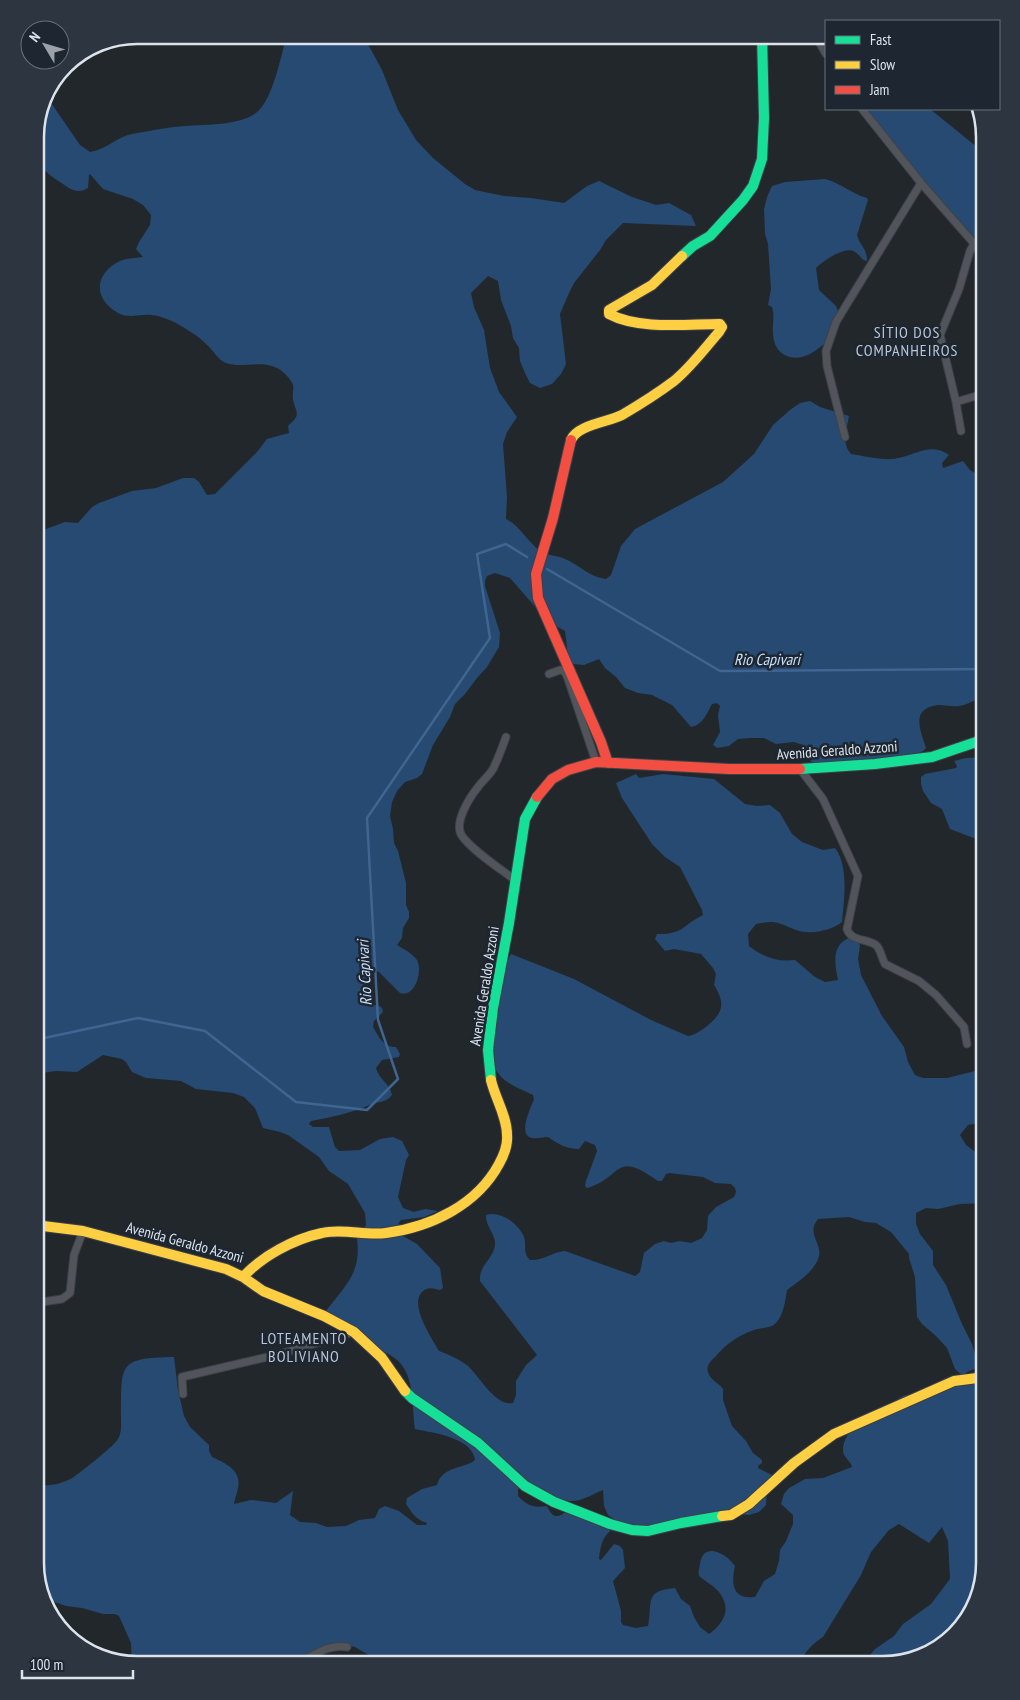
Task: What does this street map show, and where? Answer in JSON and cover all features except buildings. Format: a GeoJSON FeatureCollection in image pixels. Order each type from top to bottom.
{"type":"FeatureCollection","features":[{"type":"Feature","properties":{"kind":"street"},"geometry":{"type":"LineString","coordinates":[[608,762],[541,606],[538,598],[536,574],[553,518],[572,437],[589,425],[605,422],[621,415],[674,380],[690,366],[720,332],[722,327],[720,324],[630,322],[612,317],[609,314],[609,310],[652,285],[693,246],[710,236],[743,200],[753,186],[762,159],[762,44]]}},
{"type":"Feature","properties":{"kind":"street"},"geometry":{"type":"LineString","coordinates":[[863,110],[921,183],[974,244],[970,251],[959,289],[940,335],[961,431]]}},
{"type":"Feature","properties":{"kind":"street"},"geometry":{"type":"LineString","coordinates":[[844,437],[827,366],[826,351],[828,342],[836,322],[921,183]]}},
{"type":"Feature","properties":{"kind":"street"},"geometry":{"type":"LineString","coordinates":[[956,402],[976,396]]}},
{"type":"Feature","properties":{"kind":"street"},"geometry":{"type":"LineString","coordinates":[[549,674],[560,670],[567,676],[596,762]]}},
{"type":"Feature","properties":{"kind":"street"},"geometry":{"type":"LineString","coordinates":[[506,737],[492,771],[478,786],[462,814],[459,831],[474,847],[515,880]]}},
{"type":"Feature","properties":{"kind":"street","name":"Avenida Geraldo Azzoni"},"geometry":{"type":"LineString","coordinates":[[44,1226],[83,1231],[226,1269],[243,1277],[258,1263],[297,1242],[322,1232],[383,1233],[435,1221],[459,1207],[475,1193],[498,1167],[507,1144],[508,1128],[493,1089],[488,1062],[488,1048],[525,819],[534,800],[552,779],[568,770],[596,762],[730,769],[800,769],[875,764],[932,757],[976,743]]}},
{"type":"Feature","properties":{"kind":"street"},"geometry":{"type":"LineString","coordinates":[[800,769],[823,799],[858,876],[848,924],[848,933],[852,937],[875,945],[886,964],[919,981],[936,995],[964,1027],[967,1044]]}},
{"type":"Feature","properties":{"kind":"street"},"geometry":{"type":"LineString","coordinates":[[44,1302],[62,1299],[70,1293],[74,1255],[83,1231]]}},
{"type":"Feature","properties":{"kind":"street"},"geometry":{"type":"LineString","coordinates":[[243,1277],[263,1291],[324,1316],[354,1332],[382,1358],[401,1386],[412,1398],[478,1443],[525,1486],[566,1507],[617,1526],[643,1531],[731,1515],[749,1504],[794,1463],[834,1434],[954,1381],[976,1378]]}},
{"type":"Feature","properties":{"kind":"street"},"geometry":{"type":"LineString","coordinates":[[183,1394],[182,1377],[280,1354],[354,1332]]}},
{"type":"Feature","properties":{"kind":"street"},"geometry":{"type":"LineString","coordinates":[[314,1656],[328,1649],[341,1646],[347,1647]]}},
{"type":"Feature","properties":{"kind":"shaded area"},"geometry":{"type":"Polygon","coordinates":[[[285,44],[368,44],[382,70],[398,110],[416,140],[433,158],[475,190],[504,196],[564,203],[587,186],[599,181],[632,197],[656,205],[669,203],[691,215],[696,226],[623,223],[606,240],[574,283],[560,314],[566,364],[561,374],[552,384],[540,388],[530,383],[520,361],[519,348],[513,338],[511,326],[501,300],[498,281],[488,276],[471,293],[474,307],[484,330],[490,368],[499,392],[517,417],[507,432],[503,444],[507,497],[506,519],[540,551],[565,559],[595,576],[606,579],[611,575],[621,546],[635,529],[723,482],[754,454],[773,425],[800,403],[810,401],[820,407],[849,416],[845,441],[851,454],[893,459],[935,449],[949,455],[942,463],[943,468],[963,461],[970,470],[976,474],[976,700],[962,705],[939,705],[924,710],[919,720],[926,748],[914,755],[843,767],[812,762],[808,758],[806,746],[794,742],[776,744],[764,738],[750,738],[738,739],[729,746],[717,748],[713,745],[720,732],[718,715],[720,706],[717,703],[712,704],[699,724],[691,727],[672,705],[652,695],[638,693],[625,688],[605,668],[599,659],[584,665],[573,664],[568,656],[565,631],[554,625],[537,609],[510,578],[495,573],[487,576],[485,586],[500,633],[499,647],[487,667],[455,704],[450,717],[433,745],[422,774],[405,782],[397,791],[392,802],[390,816],[394,843],[398,851],[406,883],[406,905],[409,912],[409,918],[403,928],[402,938],[397,945],[411,953],[417,960],[419,965],[418,977],[414,988],[410,992],[400,993],[379,972],[369,969],[365,990],[358,996],[365,1005],[378,1005],[382,1008],[383,1012],[374,1021],[373,1027],[382,1041],[392,1047],[396,1047],[400,1054],[399,1057],[382,1060],[376,1068],[392,1095],[385,1101],[311,1121],[309,1124],[313,1127],[329,1127],[335,1147],[339,1151],[360,1150],[380,1139],[393,1137],[402,1141],[409,1155],[406,1160],[398,1197],[403,1208],[414,1212],[425,1209],[438,1211],[424,1217],[401,1220],[398,1228],[403,1236],[417,1244],[440,1268],[443,1288],[440,1290],[426,1289],[419,1298],[418,1305],[423,1322],[439,1351],[454,1357],[468,1366],[494,1396],[507,1403],[513,1403],[516,1395],[516,1381],[526,1365],[537,1355],[480,1281],[482,1270],[492,1255],[495,1245],[486,1215],[497,1214],[503,1216],[518,1227],[524,1237],[525,1251],[530,1260],[565,1251],[635,1276],[640,1272],[644,1253],[655,1244],[664,1241],[691,1243],[702,1238],[707,1230],[708,1216],[716,1207],[734,1197],[736,1192],[731,1184],[715,1183],[703,1177],[669,1173],[666,1174],[662,1181],[658,1181],[644,1172],[626,1166],[620,1168],[599,1183],[587,1188],[585,1186],[586,1181],[597,1151],[595,1145],[585,1141],[579,1149],[574,1149],[562,1146],[548,1137],[532,1138],[528,1136],[525,1126],[534,1099],[533,1095],[503,1079],[496,1070],[493,1061],[493,1030],[499,993],[511,954],[574,979],[651,1020],[688,1036],[693,1035],[706,1027],[716,1017],[721,1008],[720,998],[714,985],[716,974],[701,954],[674,949],[665,951],[655,939],[657,934],[673,933],[682,929],[703,915],[702,910],[680,867],[665,857],[652,844],[622,798],[616,783],[636,774],[639,778],[663,774],[714,779],[745,804],[757,806],[770,805],[780,813],[792,834],[802,842],[823,850],[835,848],[842,864],[845,884],[842,922],[832,928],[814,932],[796,930],[773,922],[756,924],[748,934],[749,946],[770,958],[795,960],[815,977],[825,982],[838,980],[836,952],[842,942],[857,936],[860,946],[858,959],[861,975],[882,1016],[904,1047],[908,1062],[915,1075],[923,1078],[947,1078],[976,1071],[976,1124],[968,1125],[960,1135],[966,1145],[976,1152],[976,1203],[960,1204],[938,1209],[926,1208],[916,1213],[916,1224],[920,1234],[933,1251],[933,1265],[946,1285],[972,1344],[976,1357],[976,1368],[963,1376],[955,1369],[947,1348],[917,1317],[915,1277],[909,1254],[891,1232],[876,1223],[849,1217],[818,1219],[814,1229],[819,1251],[817,1261],[806,1275],[787,1290],[781,1316],[776,1323],[743,1334],[733,1340],[708,1365],[710,1377],[723,1389],[723,1400],[732,1426],[746,1441],[753,1453],[762,1460],[758,1468],[774,1476],[767,1492],[766,1505],[759,1512],[749,1515],[732,1513],[654,1525],[634,1525],[616,1521],[608,1515],[604,1506],[603,1490],[582,1499],[569,1501],[532,1485],[520,1484],[518,1496],[531,1505],[538,1507],[547,1506],[553,1515],[558,1516],[568,1511],[610,1529],[602,1544],[599,1559],[601,1560],[614,1544],[620,1546],[623,1550],[625,1568],[613,1581],[623,1625],[636,1628],[648,1626],[651,1599],[658,1592],[675,1588],[681,1599],[690,1606],[700,1627],[709,1634],[719,1625],[726,1610],[723,1598],[719,1592],[699,1576],[700,1564],[705,1553],[715,1551],[731,1561],[735,1566],[733,1578],[735,1589],[742,1596],[755,1597],[764,1581],[775,1574],[780,1550],[793,1524],[793,1515],[781,1504],[784,1494],[789,1488],[805,1479],[823,1478],[852,1467],[843,1451],[844,1442],[848,1435],[859,1424],[888,1408],[901,1397],[941,1390],[976,1380],[976,1563],[973,1587],[961,1615],[935,1641],[924,1647],[889,1656],[869,1656],[875,1649],[894,1636],[903,1624],[931,1604],[950,1579],[948,1541],[942,1527],[929,1543],[899,1524],[889,1530],[871,1552],[861,1575],[823,1637],[804,1656],[370,1656],[355,1647],[340,1644],[315,1656],[132,1656],[131,1643],[119,1616],[66,1606],[52,1601],[47,1587],[44,1563],[44,1485],[60,1483],[74,1477],[118,1439],[121,1431],[123,1375],[126,1367],[132,1362],[142,1359],[174,1357],[178,1390],[184,1416],[190,1427],[209,1445],[212,1457],[231,1468],[237,1476],[239,1482],[234,1504],[251,1500],[276,1503],[293,1491],[290,1515],[300,1522],[316,1523],[327,1527],[346,1526],[359,1520],[375,1518],[379,1509],[385,1506],[399,1511],[417,1525],[426,1525],[427,1523],[417,1518],[410,1510],[406,1504],[407,1498],[422,1489],[437,1485],[448,1471],[475,1460],[467,1446],[459,1441],[451,1437],[415,1429],[410,1382],[400,1362],[391,1355],[378,1350],[325,1312],[353,1274],[358,1254],[355,1227],[363,1230],[366,1225],[365,1213],[348,1184],[329,1171],[319,1157],[288,1135],[263,1128],[255,1108],[244,1097],[233,1093],[196,1089],[181,1081],[146,1078],[132,1072],[122,1059],[103,1055],[77,1072],[44,1073],[44,530],[65,522],[78,523],[92,507],[99,503],[132,491],[156,488],[183,478],[194,478],[199,482],[207,495],[215,494],[257,452],[267,439],[289,433],[288,426],[297,414],[293,400],[293,385],[289,378],[280,370],[273,366],[257,364],[233,365],[226,363],[201,339],[176,323],[154,315],[122,315],[110,307],[104,300],[100,286],[105,272],[120,261],[143,257],[136,249],[150,225],[151,215],[143,205],[133,199],[103,189],[90,174],[88,188],[78,191],[69,188],[47,172],[44,169],[44,131],[47,113],[51,102],[80,145],[90,152],[132,134],[172,127],[222,124],[249,117],[262,107],[276,77],[285,44]]]}},
{"type":"Feature","properties":{"kind":"shaded area"},"geometry":{"type":"Polygon","coordinates":[[[864,110],[931,110],[976,146],[976,244],[864,110]]]}},
{"type":"Feature","properties":{"kind":"shaded area"},"geometry":{"type":"Polygon","coordinates":[[[825,179],[867,198],[857,235],[866,253],[867,261],[851,250],[841,252],[829,258],[816,268],[819,290],[836,306],[838,311],[836,335],[810,354],[797,358],[791,357],[780,352],[774,341],[773,311],[772,307],[768,305],[771,289],[764,209],[772,186],[785,182],[825,179]]]}},
{"type":"Feature","properties":{"kind":"shaded area"},"geometry":{"type":"Polygon","coordinates":[[[976,757],[976,839],[950,829],[942,809],[931,803],[921,784],[921,777],[925,774],[956,768],[957,766],[954,761],[976,757]]]}},
{"type":"Feature","properties":{"kind":"waterway","name":"Rio Capivari"},"geometry":{"type":"LineString","coordinates":[[44,1038],[138,1018],[205,1031],[296,1102],[367,1110],[398,1079],[378,1020],[367,818],[490,638],[477,554],[506,544],[527,557]]}},
{"type":"Feature","properties":{"kind":"waterway","name":"Rio Capivari"},"geometry":{"type":"LineString","coordinates":[[547,569],[720,671],[976,669]]}},
{"type":"Feature","properties":{"kind":"traffic: fast"},"geometry":{"type":"LineString","coordinates":[[682,256],[693,246],[710,236],[743,200],[753,186],[762,159],[764,118],[762,44]]}},
{"type":"Feature","properties":{"kind":"traffic: fast"},"geometry":{"type":"LineString","coordinates":[[800,769],[875,764],[932,757],[976,742]]}},
{"type":"Feature","properties":{"kind":"traffic: fast"},"geometry":{"type":"LineString","coordinates":[[491,1080],[488,1050],[493,1008],[509,923],[525,819],[537,797]]}},
{"type":"Feature","properties":{"kind":"traffic: fast"},"geometry":{"type":"LineString","coordinates":[[405,1391],[412,1398],[478,1443],[525,1486],[554,1502],[610,1524],[632,1530],[648,1531],[722,1516]]}},
{"type":"Feature","properties":{"kind":"traffic: slow"},"geometry":{"type":"LineString","coordinates":[[571,440],[574,435],[586,427],[622,415],[674,381],[719,332],[722,327],[720,324],[649,324],[621,319],[609,314],[609,310],[652,285],[682,256]]}},
{"type":"Feature","properties":{"kind":"traffic: slow"},"geometry":{"type":"LineString","coordinates":[[243,1277],[269,1255],[301,1239],[330,1232],[378,1234],[403,1230],[436,1219],[451,1212],[465,1202],[490,1178],[501,1161],[506,1146],[505,1121],[491,1080]]}},
{"type":"Feature","properties":{"kind":"traffic: slow"},"geometry":{"type":"LineString","coordinates":[[44,1226],[83,1231],[226,1269],[243,1277],[263,1291],[324,1316],[354,1332],[382,1358],[405,1391]]}},
{"type":"Feature","properties":{"kind":"traffic: slow"},"geometry":{"type":"LineString","coordinates":[[722,1516],[731,1515],[749,1504],[794,1463],[834,1434],[954,1381],[976,1378]]}},
{"type":"Feature","properties":{"kind":"traffic: jam"},"geometry":{"type":"LineString","coordinates":[[571,440],[553,518],[536,574],[538,598],[601,742],[608,763]]}},
{"type":"Feature","properties":{"kind":"traffic: jam"},"geometry":{"type":"LineString","coordinates":[[537,797],[552,779],[568,770],[596,762],[729,769],[800,769]]}},
{"type":"Feature","properties":{"kind":"district","name":"SÍTIO DOS COMPANHEIROS"},"geometry":{"type":"Point","coordinates":[907,341]}},
{"type":"Feature","properties":{"kind":"district","name":"LOTEAMENTO BOLIVIANO"},"geometry":{"type":"Point","coordinates":[304,1347]}}]}
